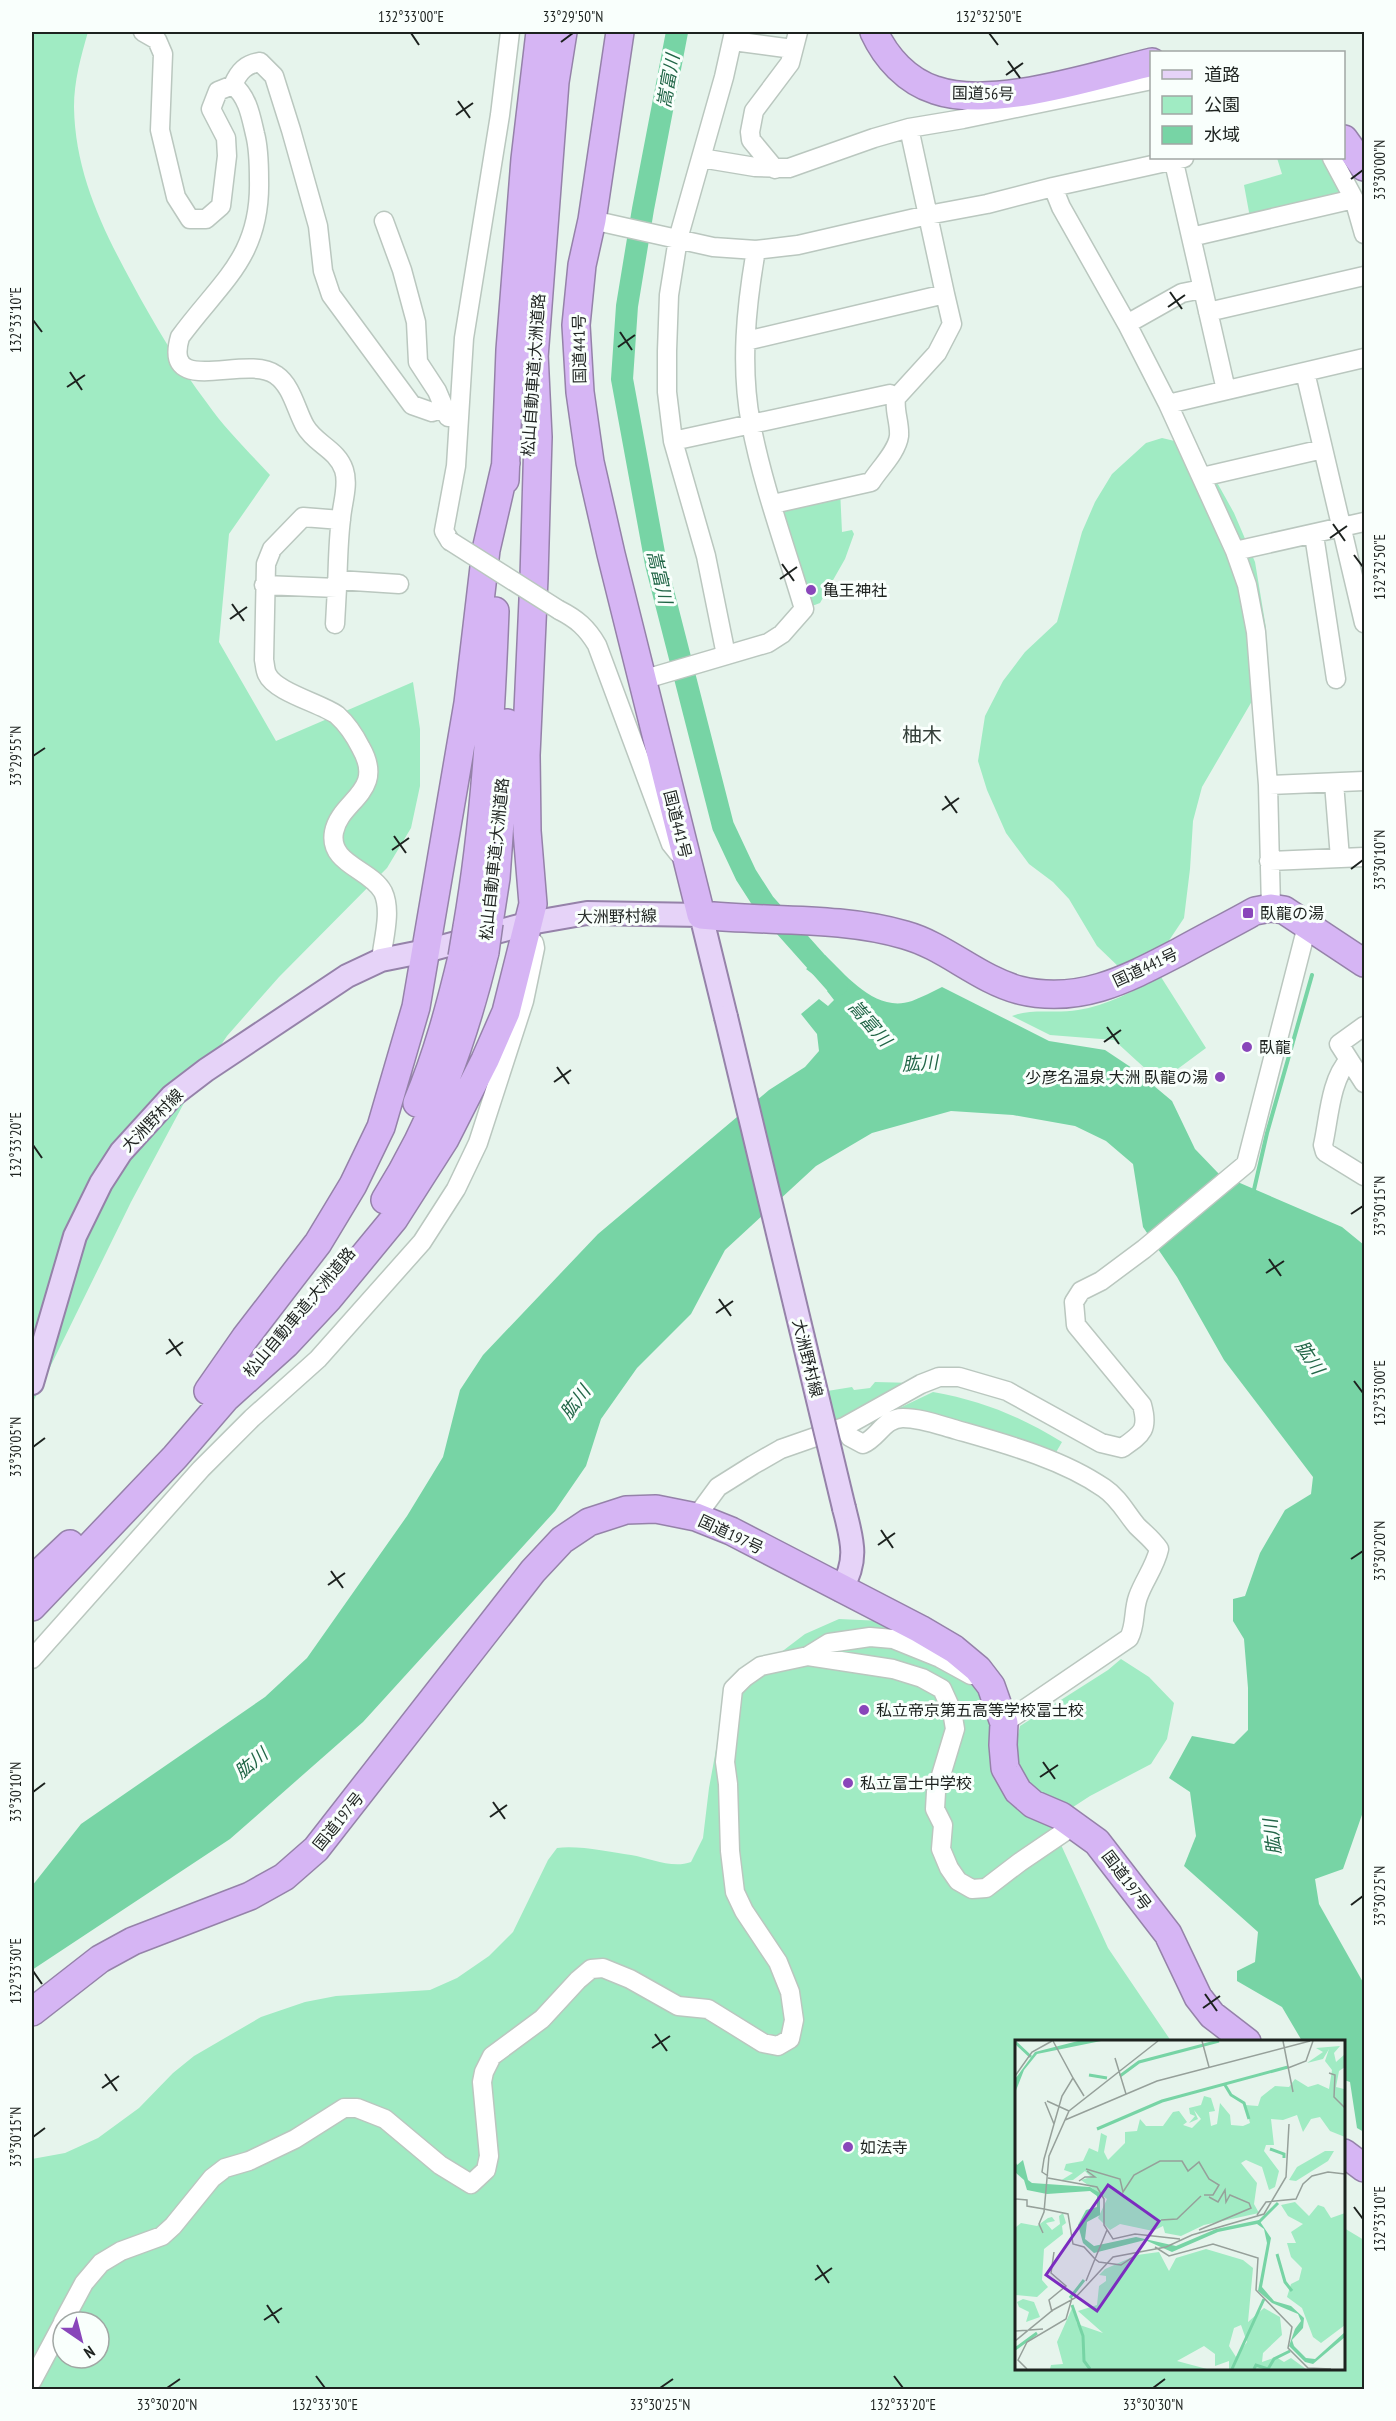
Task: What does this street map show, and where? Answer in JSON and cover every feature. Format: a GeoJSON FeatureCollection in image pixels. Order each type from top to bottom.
{"type":"FeatureCollection","features":[{"type":"Feature","properties":{"kind":"highway","name":"松山自動車道;大洲道路"},"geometry":{"type":"LineString","coordinates":[[32,1607],[126,1509],[350,1222],[382,1173],[409,1121],[430,1072],[450,1010],[473,954],[478,925],[478,854],[506,463],[513,314],[525,159],[540,32]]}},
{"type":"Feature","properties":{"kind":"highway","name":"松山自動車道;大洲道路"},"geometry":{"type":"LineString","coordinates":[[478,925],[496,878],[555,82],[563,32]]}},
{"type":"Feature","properties":{"kind":"highway","name":"国道441号"},"geometry":{"type":"LineString","coordinates":[[620,32],[598,221],[582,265],[576,325],[580,392],[593,473],[649,678],[686,856],[701,915],[736,919],[838,923],[906,935],[985,976],[1010,986],[1050,994],[1084,992],[1127,979],[1255,911],[1271,908]]}},
{"type":"Feature","properties":{"kind":"highway","name":"国道56号"},"geometry":{"type":"LineString","coordinates":[[874,32],[881,47],[904,73],[935,90],[964,96],[1015,95],[1150,62]]}},
{"type":"Feature","properties":{"kind":"highway"},"geometry":{"type":"LineString","coordinates":[[1345,140],[1365,167]]}},
{"type":"Feature","properties":{"kind":"highway"},"geometry":{"type":"LineString","coordinates":[[218,1394],[286,1344],[329,1298],[394,1219],[445,1139],[485,1060],[506,1012],[533,904],[527,831],[526,755],[538,437],[534,353]]}},
{"type":"Feature","properties":{"kind":"highway"},"geometry":{"type":"LineString","coordinates":[[218,1394],[245,1338],[318,1243],[353,1185],[381,1127],[416,1007],[468,703],[486,550],[506,463]]}},
{"type":"Feature","properties":{"kind":"highway"},"geometry":{"type":"LineString","coordinates":[[1271,908],[1284,910],[1365,963]]}},
{"type":"Feature","properties":{"kind":"highway","name":"松山自動車道;大洲道路"},"geometry":{"type":"LineString","coordinates":[[32,1580],[218,1394]]}},
{"type":"Feature","properties":{"kind":"highway","name":"国道197号"},"geometry":{"type":"LineString","coordinates":[[32,2012],[100,1959],[133,1941],[250,1896],[284,1877],[316,1849],[533,1571],[562,1540],[589,1522],[626,1510],[656,1509],[696,1517],[731,1531],[920,1629],[954,1649],[978,1669],[991,1686],[1004,1723],[1005,1768],[1018,1791],[1033,1804],[1061,1816],[1097,1842],[1168,1934],[1198,1997],[1212,2015],[1244,2040]]}},
{"type":"Feature","properties":{"kind":"highway"},"geometry":{"type":"LineString","coordinates":[[1345,2154],[1365,2168]]}},
{"type":"Feature","properties":{"kind":"main road","name":"大洲野村線"},"geometry":{"type":"LineString","coordinates":[[32,1383],[75,1236],[101,1183],[121,1152],[172,1096],[206,1070],[348,976],[381,960],[426,951],[530,923],[587,913],[701,915],[854,1552],[850,1575],[842,1590]]}},
{"type":"Feature","properties":{"kind":"street"},"geometry":{"type":"LineString","coordinates":[[142,32],[157,40],[162,54],[160,130],[176,197],[190,219],[206,219],[221,206],[227,156],[226,138],[210,109],[218,91],[233,85],[238,73],[250,64],[260,62],[274,75],[318,226],[323,271],[332,295],[412,405],[432,412],[444,408]]}},
{"type":"Feature","properties":{"kind":"street"},"geometry":{"type":"LineString","coordinates":[[510,32],[500,115],[464,338],[456,465],[444,531],[450,541],[577,619],[590,632],[597,645],[671,844],[680,855],[686,856]]}},
{"type":"Feature","properties":{"kind":"street"},"geometry":{"type":"LineString","coordinates":[[721,657],[706,556],[673,441],[667,351],[669,295],[675,239],[701,158],[734,36],[796,40],[790,63],[754,111],[750,132],[751,140],[775,169]]}},
{"type":"Feature","properties":{"kind":"street"},"geometry":{"type":"LineString","coordinates":[[701,158],[775,169],[789,168],[864,141],[909,128],[1150,80]]}},
{"type":"Feature","properties":{"kind":"street"},"geometry":{"type":"LineString","coordinates":[[233,85],[242,92],[258,145],[258,216],[251,241],[239,263],[180,337],[176,351],[181,364],[187,370],[200,373],[248,367],[276,375],[289,389],[310,435],[329,448],[344,469],[346,481],[341,520],[335,624]]}},
{"type":"Feature","properties":{"kind":"street"},"geometry":{"type":"LineString","coordinates":[[773,504],[871,482],[895,447],[899,436],[894,408],[896,398],[937,353],[952,324],[909,128]]}},
{"type":"Feature","properties":{"kind":"street"},"geometry":{"type":"LineString","coordinates":[[598,221],[713,247],[756,250],[798,245],[987,204],[1173,159]]}},
{"type":"Feature","properties":{"kind":"street"},"geometry":{"type":"LineString","coordinates":[[1177,159],[1191,237],[1226,390]]}},
{"type":"Feature","properties":{"kind":"street"},"geometry":{"type":"LineString","coordinates":[[1333,159],[1354,199],[1365,234]]}},
{"type":"Feature","properties":{"kind":"street"},"geometry":{"type":"LineString","coordinates":[[1053,187],[1061,207],[1127,324],[1168,404],[1235,551],[1247,585],[1256,632],[1268,785],[1271,908]]}},
{"type":"Feature","properties":{"kind":"street"},"geometry":{"type":"LineString","coordinates":[[1191,237],[1354,199]]}},
{"type":"Feature","properties":{"kind":"street"},"geometry":{"type":"LineString","coordinates":[[384,221],[402,270],[416,322],[418,363],[437,391],[457,441]]}},
{"type":"Feature","properties":{"kind":"street"},"geometry":{"type":"LineString","coordinates":[[649,678],[768,643],[782,634],[804,609],[751,423],[746,341],[747,304],[756,250]]}},
{"type":"Feature","properties":{"kind":"street"},"geometry":{"type":"LineString","coordinates":[[1208,312],[1365,276]]}},
{"type":"Feature","properties":{"kind":"street"},"geometry":{"type":"LineString","coordinates":[[1127,324],[1182,293],[1202,289]]}},
{"type":"Feature","properties":{"kind":"street"},"geometry":{"type":"LineString","coordinates":[[746,341],[945,294]]}},
{"type":"Feature","properties":{"kind":"street"},"geometry":{"type":"LineString","coordinates":[[1168,404],[1365,358]]}},
{"type":"Feature","properties":{"kind":"street"},"geometry":{"type":"LineString","coordinates":[[1305,372],[1365,623]]}},
{"type":"Feature","properties":{"kind":"street"},"geometry":{"type":"LineString","coordinates":[[673,441],[890,394],[896,398]]}},
{"type":"Feature","properties":{"kind":"street"},"geometry":{"type":"LineString","coordinates":[[1202,477],[1323,449]]}},
{"type":"Feature","properties":{"kind":"street"},"geometry":{"type":"LineString","coordinates":[[341,520],[303,517],[272,549],[266,564],[264,585],[264,660],[267,675],[278,685],[336,715],[348,726],[363,750],[367,766],[366,785],[357,800],[342,815],[333,833],[341,858],[370,876],[383,892],[387,906],[381,960]]}},
{"type":"Feature","properties":{"kind":"street"},"geometry":{"type":"LineString","coordinates":[[1235,551],[1365,522]]}},
{"type":"Feature","properties":{"kind":"street"},"geometry":{"type":"LineString","coordinates":[[1314,535],[1336,679]]}},
{"type":"Feature","properties":{"kind":"street"},"geometry":{"type":"LineString","coordinates":[[264,585],[399,584]]}},
{"type":"Feature","properties":{"kind":"street"},"geometry":{"type":"LineString","coordinates":[[1268,785],[1365,781]]}},
{"type":"Feature","properties":{"kind":"street"},"geometry":{"type":"LineString","coordinates":[[1334,783],[1340,858]]}},
{"type":"Feature","properties":{"kind":"street"},"geometry":{"type":"LineString","coordinates":[[1269,861],[1365,857]]}},
{"type":"Feature","properties":{"kind":"street"},"geometry":{"type":"LineString","coordinates":[[32,1659],[201,1469],[252,1418],[318,1359],[422,1242],[461,1179],[478,1143],[524,1001],[535,948],[530,923]]}},
{"type":"Feature","properties":{"kind":"street"},"geometry":{"type":"LineString","coordinates":[[696,1517],[718,1487],[753,1465],[781,1449],[844,1427],[921,1384],[939,1377],[958,1377],[1006,1391],[1101,1443],[1122,1448],[1141,1435],[1146,1420],[1142,1405],[1076,1326],[1074,1302],[1081,1291],[1101,1281],[1144,1249],[1246,1164],[1307,926]]}},
{"type":"Feature","properties":{"kind":"street"},"geometry":{"type":"LineString","coordinates":[[1365,1026],[1339,1044],[1365,1083]]}},
{"type":"Feature","properties":{"kind":"street"},"geometry":{"type":"LineString","coordinates":[[1349,1060],[1343,1066],[1335,1089],[1323,1145],[1325,1152],[1365,1176]]}},
{"type":"Feature","properties":{"kind":"street"},"geometry":{"type":"LineString","coordinates":[[844,1427],[850,1437],[863,1443],[872,1440],[888,1422],[902,1418],[923,1420],[1040,1457],[1081,1474],[1106,1489],[1123,1505],[1137,1525],[1152,1538],[1159,1549],[1155,1564],[1138,1596],[1134,1609],[1134,1629],[1129,1638],[1004,1723]]}},
{"type":"Feature","properties":{"kind":"street"},"geometry":{"type":"LineString","coordinates":[[808,1656],[829,1643],[870,1637],[892,1639],[940,1658],[991,1686]]}},
{"type":"Feature","properties":{"kind":"street"},"geometry":{"type":"LineString","coordinates":[[69,2310],[84,2283],[101,2263],[122,2251],[162,2236],[212,2178],[225,2168],[249,2161],[295,2139],[344,2108],[357,2108],[385,2119],[440,2165],[471,2184],[486,2170],[489,2156],[482,2082],[492,2056],[542,2019],[578,1980],[591,1970],[603,1968],[630,1979],[678,2006],[708,2009],[763,2043],[778,2046],[790,2039],[794,2020],[790,1992],[778,1962],[744,1911],[735,1892],[730,1851],[725,1762],[733,1689],[761,1665],[808,1656],[894,1669],[922,1678],[942,1689],[952,1711],[955,1729],[936,1792],[935,1809],[943,1825],[941,1849],[949,1868],[958,1881],[972,1889],[986,1888],[1073,1826]]}},
{"type":"Feature","properties":{"kind":"street"},"geometry":{"type":"LineString","coordinates":[[32,2381],[51,2345]]}},
{"type":"Feature","properties":{"kind":"green space"},"geometry":{"type":"Polygon","coordinates":[[[32,32],[88,32],[80,59],[74,107],[79,154],[92,199],[121,262],[167,344],[221,422],[270,475],[229,534],[219,642],[276,741],[413,682],[420,729],[420,786],[411,828],[387,868],[279,977],[227,1036],[192,1088],[131,1202],[32,1404],[32,32]]]}},
{"type":"Feature","properties":{"kind":"green space"},"geometry":{"type":"Polygon","coordinates":[[[1277,159],[1333,159],[1354,199],[1251,223],[1244,185],[1282,174],[1277,159]]]}},
{"type":"Feature","properties":{"kind":"green space"},"geometry":{"type":"Polygon","coordinates":[[[1162,438],[1183,443],[1214,477],[1234,513],[1255,562],[1266,628],[1266,677],[1202,787],[1193,821],[1184,918],[1162,951],[1121,969],[1097,946],[1069,899],[1053,882],[1029,864],[1006,833],[987,790],[978,761],[985,716],[1003,681],[1025,652],[1057,622],[1082,532],[1095,502],[1112,474],[1146,443],[1162,438]]]}},
{"type":"Feature","properties":{"kind":"green space"},"geometry":{"type":"Polygon","coordinates":[[[840,489],[842,532],[852,530],[854,534],[845,559],[820,603],[804,609],[773,504],[840,489]]]}},
{"type":"Feature","properties":{"kind":"green space"},"geometry":{"type":"Polygon","coordinates":[[[1161,977],[1206,1048],[1160,1082],[1114,1040],[1050,1035],[1012,1016],[1028,1012],[1089,1008],[1120,997],[1161,977]]]}},
{"type":"Feature","properties":{"kind":"green space"},"geometry":{"type":"Polygon","coordinates":[[[875,1382],[915,1383],[829,1429],[821,1392],[852,1387],[854,1390],[870,1388],[875,1382]]]}},
{"type":"Feature","properties":{"kind":"green space"},"geometry":{"type":"Polygon","coordinates":[[[933,1392],[968,1400],[1000,1411],[1031,1424],[1062,1442],[1051,1461],[889,1413],[933,1392]]]}},
{"type":"Feature","properties":{"kind":"green space"},"geometry":{"type":"Polygon","coordinates":[[[839,1619],[882,1621],[942,1648],[1011,1726],[1017,1739],[1020,1726],[1108,1670],[1121,1659],[1149,1677],[1174,1703],[1167,1739],[1151,1764],[1090,1796],[1052,1825],[1108,1948],[1170,2040],[1015,2040],[1015,2370],[1345,2370],[1345,2229],[1364,2240],[1364,2389],[32,2389],[32,2159],[65,2153],[98,2138],[139,2108],[173,2073],[194,2056],[261,2017],[305,2002],[336,1996],[430,1990],[457,1978],[489,1956],[513,1932],[548,1860],[557,1848],[594,1849],[669,1864],[691,1862],[703,1838],[717,1744],[734,1703],[780,1653],[805,1634],[839,1619]]]}},
{"type":"Feature","properties":{"kind":"water","name":"肱川"},"geometry":{"type":"Polygon","coordinates":[[[825,955],[864,991],[886,1002],[912,1001],[942,987],[1049,1041],[1105,1050],[1135,1070],[1172,1101],[1195,1149],[1219,1174],[1342,1227],[1364,1245],[1364,1809],[1343,1869],[1315,1879],[1319,1904],[1364,1984],[1364,2132],[1357,2128],[1350,2082],[1345,2080],[1345,2040],[1301,2040],[1282,2007],[1237,1981],[1237,1971],[1255,1962],[1258,1932],[1184,1866],[1196,1836],[1190,1792],[1169,1778],[1192,1736],[1234,1744],[1248,1730],[1248,1688],[1244,1639],[1233,1621],[1233,1599],[1245,1596],[1260,1553],[1285,1510],[1311,1494],[1313,1477],[1224,1360],[1177,1277],[1143,1227],[1133,1164],[1106,1141],[1075,1126],[1013,1115],[951,1111],[872,1133],[816,1166],[725,1250],[691,1314],[637,1368],[601,1419],[586,1466],[555,1511],[363,1722],[230,1839],[32,1970],[32,1886],[81,1824],[265,1697],[307,1658],[407,1516],[443,1457],[460,1390],[483,1355],[598,1234],[769,1090],[805,1067],[819,1051],[817,1034],[801,1014],[819,999],[828,1006],[834,1000],[827,991],[831,988],[806,969],[825,955]]]}},
{"type":"Feature","properties":{"kind":"waterway","name":"嵩富川"},"geometry":{"type":"LineString","coordinates":[[677,32],[627,306],[622,379],[656,564],[723,826],[746,875],[764,903],[837,985]]}},
{"type":"Feature","properties":{"kind":"waterway"},"geometry":{"type":"LineString","coordinates":[[1253,1194],[1267,1133],[1312,975]]}},
{"type":"Feature","properties":{"kind":"place","name":"亀王神社"},"geometry":{"type":"Point","coordinates":[811,590]}},
{"type":"Feature","properties":{"kind":"place","name":"臥龍の湯"},"geometry":{"type":"Point","coordinates":[1248,913]}},
{"type":"Feature","properties":{"kind":"place","name":"臥龍"},"geometry":{"type":"Point","coordinates":[1247,1047]}},
{"type":"Feature","properties":{"kind":"place","name":"少彦名温泉 大洲 臥龍の湯"},"geometry":{"type":"Point","coordinates":[1220,1077]}},
{"type":"Feature","properties":{"kind":"place","name":"私立帝京第五高等学校冨士校"},"geometry":{"type":"Point","coordinates":[864,1710]}},
{"type":"Feature","properties":{"kind":"place","name":"私立冨士中学校"},"geometry":{"type":"Point","coordinates":[848,1783]}},
{"type":"Feature","properties":{"kind":"place","name":"如法寺"},"geometry":{"type":"Point","coordinates":[848,2147]}},
{"type":"Feature","properties":{"kind":"district","name":"柚木"},"geometry":{"type":"Point","coordinates":[922,735]}}]}
